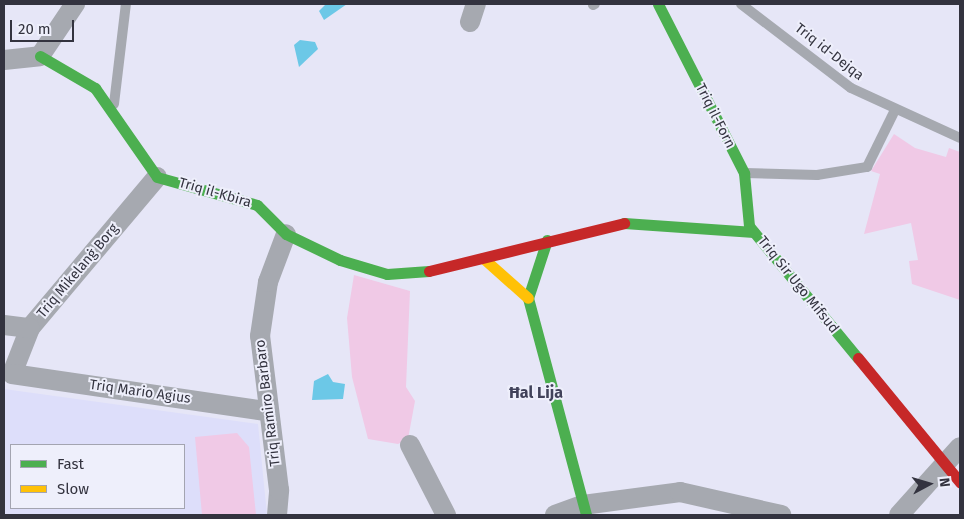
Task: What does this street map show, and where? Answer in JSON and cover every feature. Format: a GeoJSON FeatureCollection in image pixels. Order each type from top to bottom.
{"type":"FeatureCollection","features":[{"type":"Feature","properties":{"kind":"street"},"geometry":{"type":"LineString","coordinates":[[40,56],[74,4]]}},
{"type":"Feature","properties":{"kind":"street","name":"Triq il-Forn"},"geometry":{"type":"LineString","coordinates":[[658,4],[744,173],[749,226],[754,232]]}},
{"type":"Feature","properties":{"kind":"street"},"geometry":{"type":"LineString","coordinates":[[5,63],[40,56],[95,88],[113,108],[158,177]]}},
{"type":"Feature","properties":{"kind":"street","name":"Triq il-Kbira"},"geometry":{"type":"LineString","coordinates":[[158,177],[257,205],[286,234],[340,260],[387,274],[418,274],[483,258]]}},
{"type":"Feature","properties":{"kind":"street","name":"Triq Mikelanġ Borg"},"geometry":{"type":"LineString","coordinates":[[12,374],[30,328],[158,177]]}},
{"type":"Feature","properties":{"kind":"street","name":"Triq Sir Ugo Mifsud"},"geometry":{"type":"LineString","coordinates":[[483,258],[614,222],[754,232],[960,482]]}},
{"type":"Feature","properties":{"kind":"street","name":"Triq Ramiro Barbaro"},"geometry":{"type":"LineString","coordinates":[[277,515],[279,490],[260,336],[268,282],[286,234]]}},
{"type":"Feature","properties":{"kind":"street"},"geometry":{"type":"LineString","coordinates":[[547,240],[528,298],[585,510]]}},
{"type":"Feature","properties":{"kind":"street"},"geometry":{"type":"LineString","coordinates":[[483,258],[528,298]]}},
{"type":"Feature","properties":{"kind":"street"},"geometry":{"type":"LineString","coordinates":[[4,325],[30,328]]}},
{"type":"Feature","properties":{"kind":"street","name":"Triq Mario Agius"},"geometry":{"type":"LineString","coordinates":[[12,374],[268,411]]}},
{"type":"Feature","properties":{"kind":"street"},"geometry":{"type":"LineString","coordinates":[[410,445],[446,515]]}},
{"type":"Feature","properties":{"kind":"street"},"geometry":{"type":"LineString","coordinates":[[899,515],[960,447]]}},
{"type":"Feature","properties":{"kind":"street"},"geometry":{"type":"LineString","coordinates":[[555,515],[680,492],[781,515]]}},
{"type":"Feature","properties":{"kind":"lane"},"geometry":{"type":"LineString","coordinates":[[113,108],[126,4]]}},
{"type":"Feature","properties":{"kind":"lane","name":"Triq id-Dejqa"},"geometry":{"type":"LineString","coordinates":[[741,4],[851,88],[895,110],[960,138]]}},
{"type":"Feature","properties":{"kind":"lane"},"geometry":{"type":"LineString","coordinates":[[744,173],[817,175],[867,167],[895,110]]}},
{"type":"Feature","properties":{"kind":"shaded area"},"geometry":{"type":"Polygon","coordinates":[[[894,134],[915,148],[946,157],[949,148],[960,152],[960,300],[912,284],[909,261],[918,260],[911,223],[864,234],[880,174],[871,171],[894,134]]]}},
{"type":"Feature","properties":{"kind":"shaded area"},"geometry":{"type":"Polygon","coordinates":[[[354,275],[410,291],[406,387],[415,401],[408,439],[398,444],[368,439],[352,377],[347,318],[354,275]]]}},
{"type":"Feature","properties":{"kind":"shaded area"},"geometry":{"type":"Polygon","coordinates":[[[4,389],[258,424],[267,515],[4,515],[4,389]]]}},
{"type":"Feature","properties":{"kind":"shaded area"},"geometry":{"type":"Polygon","coordinates":[[[237,433],[249,447],[256,515],[202,515],[195,437],[237,433]]]}},
{"type":"Feature","properties":{"kind":"water"},"geometry":{"type":"Polygon","coordinates":[[[326,4],[347,4],[324,20],[319,11],[326,4]]]}},
{"type":"Feature","properties":{"kind":"water"},"geometry":{"type":"Polygon","coordinates":[[[300,40],[315,42],[318,49],[299,67],[294,45],[300,40]]]}},
{"type":"Feature","properties":{"kind":"water"},"geometry":{"type":"Polygon","coordinates":[[[328,374],[333,382],[345,384],[343,399],[312,400],[314,381],[328,374]]]}},
{"type":"Feature","properties":{"kind":"traffic: fast"},"geometry":{"type":"LineString","coordinates":[[658,4],[744,173],[749,226],[858,358]]}},
{"type":"Feature","properties":{"kind":"traffic: fast"},"geometry":{"type":"LineString","coordinates":[[40,56],[95,88],[157,177],[257,205],[286,234],[340,260],[387,274],[429,271]]}},
{"type":"Feature","properties":{"kind":"traffic: fast"},"geometry":{"type":"LineString","coordinates":[[624,223],[754,232]]}},
{"type":"Feature","properties":{"kind":"traffic: fast"},"geometry":{"type":"LineString","coordinates":[[528,298],[547,240]]}},
{"type":"Feature","properties":{"kind":"traffic: fast"},"geometry":{"type":"LineString","coordinates":[[528,298],[586,515]]}},
{"type":"Feature","properties":{"kind":"traffic: slow"},"geometry":{"type":"LineString","coordinates":[[483,258],[528,298]]}},
{"type":"Feature","properties":{"kind":"traffic: jam"},"geometry":{"type":"LineString","coordinates":[[429,271],[624,223]]}},
{"type":"Feature","properties":{"kind":"traffic: jam"},"geometry":{"type":"LineString","coordinates":[[858,358],[960,482]]}},
{"type":"Feature","properties":{"kind":"district","name":"Ħal Lija"},"geometry":{"type":"Point","coordinates":[536,393]}}]}
